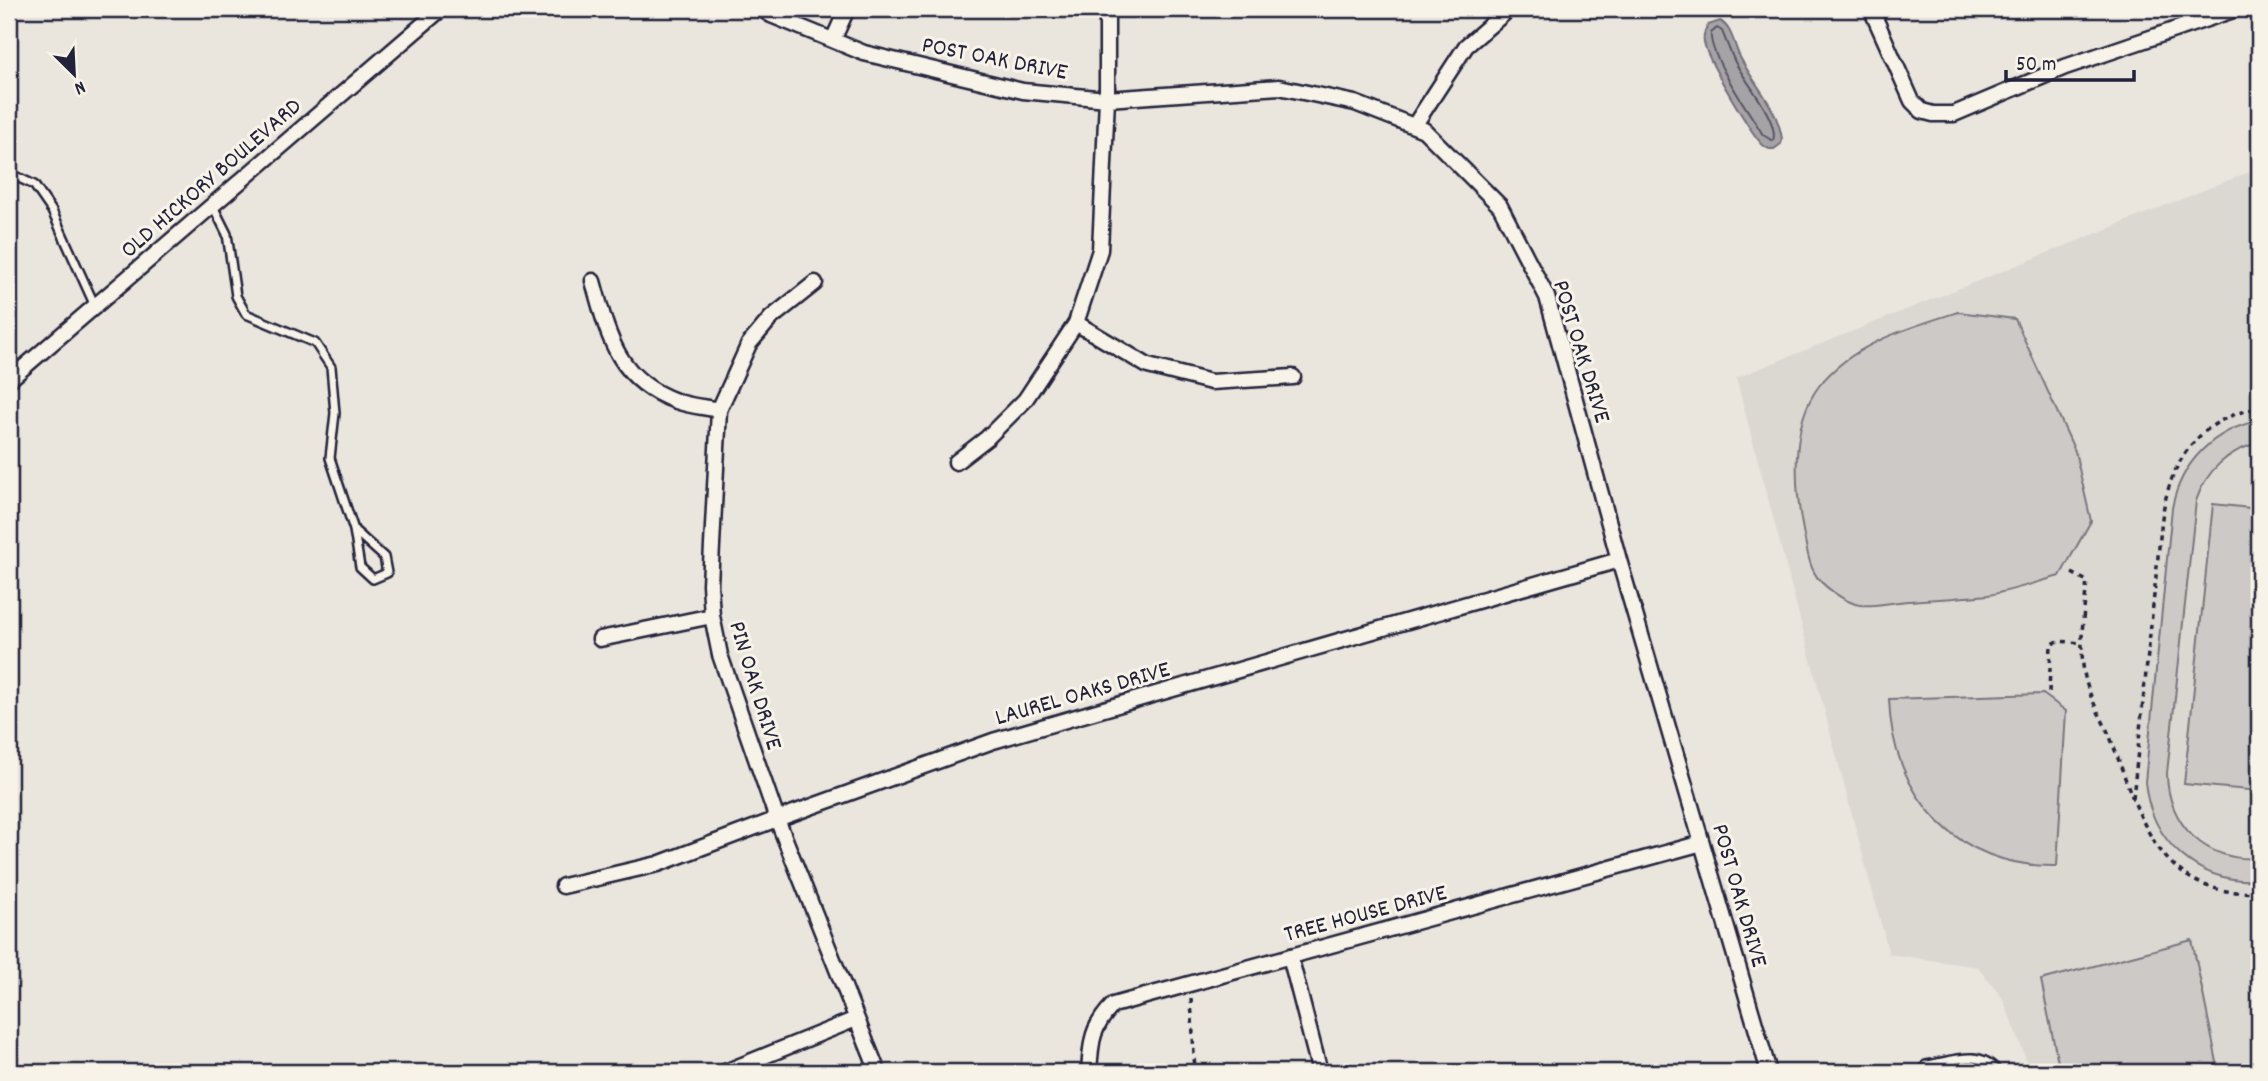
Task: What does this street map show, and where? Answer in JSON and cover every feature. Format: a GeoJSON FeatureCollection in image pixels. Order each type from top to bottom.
{"type":"FeatureCollection","features":[{"type":"Feature","properties":{"kind":"street","name":"OLD HICKORY BOULEVARD"},"geometry":{"type":"LineString","coordinates":[[9,380],[441,9]]}},
{"type":"Feature","properties":{"kind":"street","name":"POST OAK DRIVE"},"geometry":{"type":"LineString","coordinates":[[762,9],[863,53],[1023,91],[1107,99],[1279,87],[1355,103],[1424,130],[1500,206],[1547,297],[1619,560],[1769,1072]]}},
{"type":"Feature","properties":{"kind":"street"},"geometry":{"type":"LineString","coordinates":[[833,40],[847,9]]}},
{"type":"Feature","properties":{"kind":"street"},"geometry":{"type":"LineString","coordinates":[[956,462],[987,438],[1025,400],[1076,323],[1101,250],[1107,99],[1107,9]]}},
{"type":"Feature","properties":{"kind":"street"},"geometry":{"type":"LineString","coordinates":[[1414,126],[1466,46],[1509,9]]}},
{"type":"Feature","properties":{"kind":"street"},"geometry":{"type":"LineString","coordinates":[[1871,9],[1912,101],[1922,111],[1943,116],[2065,67],[2235,9]]}},
{"type":"Feature","properties":{"kind":"street"},"geometry":{"type":"LineString","coordinates":[[593,281],[609,339],[627,367],[642,383],[677,401],[719,410]]}},
{"type":"Feature","properties":{"kind":"street","name":"PIN OAK DRIVE"},"geometry":{"type":"LineString","coordinates":[[815,283],[771,318],[749,344],[719,410],[710,584],[712,615],[727,678],[777,819],[878,1072]]}},
{"type":"Feature","properties":{"kind":"street"},"geometry":{"type":"LineString","coordinates":[[1076,323],[1147,366],[1199,379],[1212,382],[1293,377]]}},
{"type":"Feature","properties":{"kind":"street","name":"LAUREL OAKS DRIVE"},"geometry":{"type":"LineString","coordinates":[[563,886],[658,864],[993,741],[1619,560]]}},
{"type":"Feature","properties":{"kind":"street"},"geometry":{"type":"LineString","coordinates":[[600,639],[712,615]]}},
{"type":"Feature","properties":{"kind":"street","name":"TREE HOUSE DRIVE"},"geometry":{"type":"LineString","coordinates":[[1089,1072],[1091,1040],[1098,1020],[1113,1005],[1702,843]]}},
{"type":"Feature","properties":{"kind":"street"},"geometry":{"type":"LineString","coordinates":[[1290,956],[1320,1072]]}},
{"type":"Feature","properties":{"kind":"street"},"geometry":{"type":"LineString","coordinates":[[725,1072],[856,1019]]}},
{"type":"Feature","properties":{"kind":"lane"},"geometry":{"type":"LineString","coordinates":[[9,173],[34,185],[52,211],[95,306]]}},
{"type":"Feature","properties":{"kind":"lane"},"geometry":{"type":"LineString","coordinates":[[212,205],[227,234],[236,296],[246,314],[315,343],[331,367],[335,413],[330,458],[354,530],[360,567],[373,579],[387,573],[384,557],[354,530]]}},
{"type":"Feature","properties":{"kind":"lane"},"geometry":{"type":"LineString","coordinates":[[1926,1065],[1979,1057],[1990,1062],[1998,1072]]}},
{"type":"Feature","properties":{"kind":"path"},"geometry":{"type":"LineString","coordinates":[[2133,798],[2162,518],[2168,485],[2181,458],[2199,436],[2216,423],[2259,408]]}},
{"type":"Feature","properties":{"kind":"path"},"geometry":{"type":"LineString","coordinates":[[2071,573],[2087,581],[2082,643],[2087,688],[2110,737],[2147,834],[2161,853],[2178,869],[2217,888],[2259,892]]}},
{"type":"Feature","properties":{"kind":"path"},"geometry":{"type":"LineString","coordinates":[[2049,692],[2051,645],[2057,641],[2082,643]]}},
{"type":"Feature","properties":{"kind":"path"},"geometry":{"type":"LineString","coordinates":[[1191,997],[1195,1072]]}},
{"type":"Feature","properties":{"kind":"shaded area"},"geometry":{"type":"Polygon","coordinates":[[[2259,168],[2259,1072],[2029,1072],[2003,999],[1978,967],[1889,954],[1736,378],[2259,168]]]}},
{"type":"Feature","properties":{"kind":"shaded area"},"geometry":{"type":"Polygon","coordinates":[[[1958,312],[2015,319],[2075,451],[2091,521],[2060,576],[1988,595],[1872,605],[1854,604],[1828,588],[1817,577],[1809,559],[1798,499],[1797,459],[1803,420],[1809,402],[1832,371],[1864,348],[1958,312]]]}},
{"type":"Feature","properties":{"kind":"shaded area"},"geometry":{"type":"Polygon","coordinates":[[[2259,421],[2259,443],[2237,451],[2220,463],[2206,480],[2196,501],[2167,773],[2174,809],[2182,824],[2207,847],[2240,858],[2259,858],[2259,880],[2216,875],[2181,855],[2157,823],[2149,804],[2145,782],[2172,508],[2176,491],[2183,476],[2202,450],[2228,432],[2259,421]]]}},
{"type":"Feature","properties":{"kind":"shaded area"},"geometry":{"type":"Polygon","coordinates":[[[2213,504],[2259,509],[2259,791],[2184,784],[2213,504]]]}},
{"type":"Feature","properties":{"kind":"shaded area"},"geometry":{"type":"Polygon","coordinates":[[[2043,694],[2066,711],[2057,866],[2021,863],[1989,855],[1961,840],[1937,820],[1917,795],[1902,767],[1893,734],[1889,699],[2043,694]]]}},
{"type":"Feature","properties":{"kind":"shaded area"},"geometry":{"type":"Polygon","coordinates":[[[2192,940],[2219,1072],[2060,1072],[2041,980],[2192,940]]]}},
{"type":"Feature","properties":{"kind":"water"},"geometry":{"type":"Polygon","coordinates":[[[1720,21],[1728,28],[1741,59],[1776,117],[1782,139],[1781,144],[1774,149],[1764,146],[1750,128],[1708,54],[1704,43],[1705,32],[1708,25],[1720,21]]]}}]}
